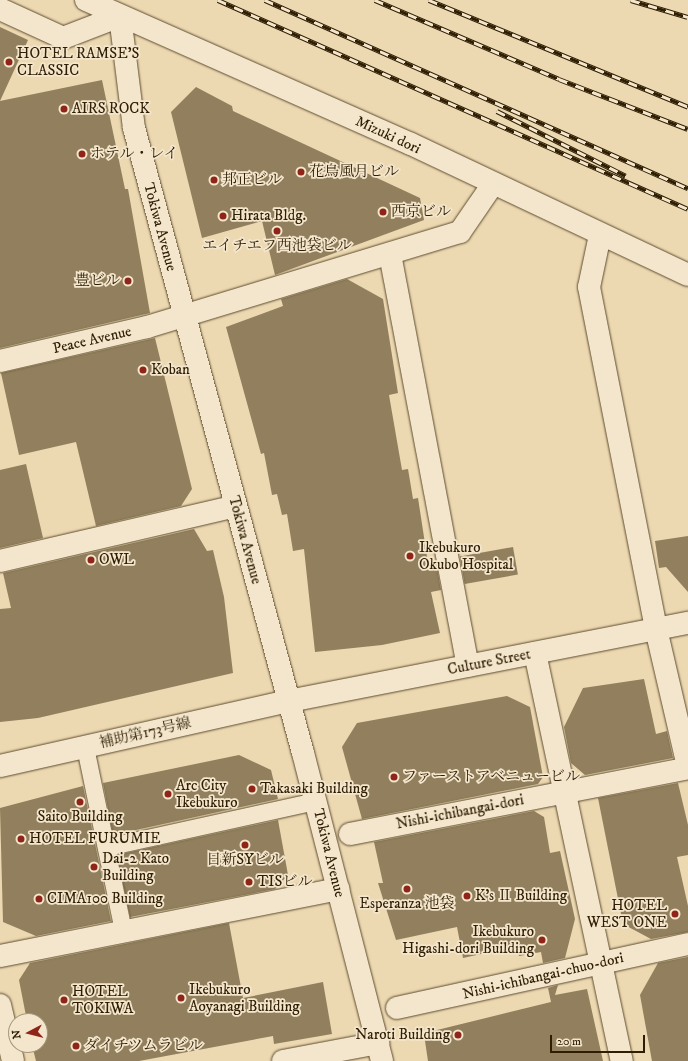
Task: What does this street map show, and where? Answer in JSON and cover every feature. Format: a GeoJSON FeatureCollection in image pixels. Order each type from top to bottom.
{"type":"FeatureCollection","features":[{"type":"Feature","properties":{"kind":"street","name":"Mizuki dori"},"geometry":{"type":"LineString","coordinates":[[86,0],[493,184],[688,275]]}},
{"type":"Feature","properties":{"kind":"street"},"geometry":{"type":"LineString","coordinates":[[0,9],[63,38],[120,16]]}},
{"type":"Feature","properties":{"kind":"street","name":"Tokiwa Avenue"},"geometry":{"type":"LineString","coordinates":[[120,16],[134,128],[316,801],[380,1052]]}},
{"type":"Feature","properties":{"kind":"street","name":"Peace Avenue"},"geometry":{"type":"LineString","coordinates":[[0,361],[184,316],[460,232],[493,184]]}},
{"type":"Feature","properties":{"kind":"street"},"geometry":{"type":"LineString","coordinates":[[600,234],[589,287],[656,629],[688,768]]}},
{"type":"Feature","properties":{"kind":"street"},"geometry":{"type":"LineString","coordinates":[[390,254],[468,666]]}},
{"type":"Feature","properties":{"kind":"street"},"geometry":{"type":"LineString","coordinates":[[0,561],[236,506]]}},
{"type":"Feature","properties":{"kind":"street","name":"Culture Street"},"geometry":{"type":"LineString","coordinates":[[289,701],[688,623]]}},
{"type":"Feature","properties":{"kind":"street"},"geometry":{"type":"LineString","coordinates":[[535,653],[622,1061]]}},
{"type":"Feature","properties":{"kind":"street","name":"補助第173号線"},"geometry":{"type":"LineString","coordinates":[[0,766],[289,701]]}},
{"type":"Feature","properties":{"kind":"street","name":"Nishi-ichibangai-dori"},"geometry":{"type":"LineString","coordinates":[[350,834],[688,768]]}},
{"type":"Feature","properties":{"kind":"street"},"geometry":{"type":"LineString","coordinates":[[0,956],[338,889]]}},
{"type":"Feature","properties":{"kind":"street","name":"Nishi-ichibangai-chuo-dori"},"geometry":{"type":"LineString","coordinates":[[397,1008],[688,944]]}},
{"type":"Feature","properties":{"kind":"street"},"geometry":{"type":"LineString","coordinates":[[0,1004],[13,1061]]}},
{"type":"Feature","properties":{"kind":"street"},"geometry":{"type":"LineString","coordinates":[[283,1061],[380,1052]]}},
{"type":"Feature","properties":{"kind":"lane"},"geometry":{"type":"LineString","coordinates":[[85,747],[123,931]]}},
{"type":"Feature","properties":{"kind":"lane"},"geometry":{"type":"LineString","coordinates":[[106,847],[316,801]]}},
{"type":"Feature","properties":{"kind":"building","name":"HOTEL RAMSE'S CLASSIC"},"geometry":{"type":"Polygon","coordinates":[[[0,27],[28,40],[0,101],[0,27]]]}},
{"type":"Feature","properties":{"kind":"building"},"geometry":{"type":"Polygon","coordinates":[[[102,80],[125,189],[128,189],[150,313],[0,348],[0,101],[102,80]]]}},
{"type":"Feature","properties":{"kind":"building"},"geometry":{"type":"Polygon","coordinates":[[[196,87],[232,106],[233,111],[420,198],[424,220],[275,275],[262,221],[202,238],[171,112],[196,87]]]}},
{"type":"Feature","properties":{"kind":"building"},"geometry":{"type":"Polygon","coordinates":[[[347,279],[383,299],[398,393],[389,395],[402,470],[408,469],[413,499],[418,498],[428,563],[436,562],[441,590],[431,592],[440,633],[382,645],[315,652],[304,549],[293,551],[287,514],[282,515],[277,494],[272,495],[264,453],[261,454],[226,327],[283,306],[281,299],[347,279]]]}},
{"type":"Feature","properties":{"kind":"building"},"geometry":{"type":"Polygon","coordinates":[[[155,338],[192,489],[181,506],[96,526],[76,442],[19,455],[1,373],[155,338]]]}},
{"type":"Feature","properties":{"kind":"building"},"geometry":{"type":"Polygon","coordinates":[[[26,464],[43,538],[0,548],[0,470],[26,464]]]}},
{"type":"Feature","properties":{"kind":"building"},"geometry":{"type":"Polygon","coordinates":[[[194,529],[207,551],[213,550],[224,597],[233,673],[38,718],[0,722],[0,609],[11,608],[3,573],[194,529]]]}},
{"type":"Feature","properties":{"kind":"building"},"geometry":{"type":"Polygon","coordinates":[[[688,536],[688,592],[666,567],[659,568],[655,541],[688,536]]]}},
{"type":"Feature","properties":{"kind":"building"},"geometry":{"type":"Polygon","coordinates":[[[513,547],[518,575],[465,584],[460,556],[513,547]]]}},
{"type":"Feature","properties":{"kind":"building"},"geometry":{"type":"Polygon","coordinates":[[[644,679],[656,734],[667,731],[673,758],[585,775],[571,763],[564,727],[583,688],[644,679]]]}},
{"type":"Feature","properties":{"kind":"building"},"geometry":{"type":"Polygon","coordinates":[[[507,696],[530,707],[543,777],[538,784],[362,819],[342,747],[357,723],[507,696]]]}},
{"type":"Feature","properties":{"kind":"building","name":"Arc City Ikebukuro"},"geometry":{"type":"Polygon","coordinates":[[[239,755],[271,770],[278,799],[113,835],[103,783],[239,755]]]}},
{"type":"Feature","properties":{"kind":"building"},"geometry":{"type":"Polygon","coordinates":[[[678,783],[688,825],[688,855],[677,857],[688,906],[688,932],[651,939],[623,924],[598,798],[678,783]]]}},
{"type":"Feature","properties":{"kind":"building"},"geometry":{"type":"Polygon","coordinates":[[[83,786],[111,921],[36,936],[3,922],[0,808],[83,786]]]}},
{"type":"Feature","properties":{"kind":"building"},"geometry":{"type":"Polygon","coordinates":[[[534,811],[544,817],[550,853],[560,851],[575,919],[565,958],[543,963],[541,952],[519,956],[517,946],[463,958],[457,927],[396,940],[378,883],[383,883],[374,842],[534,811]]]}},
{"type":"Feature","properties":{"kind":"building"},"geometry":{"type":"Polygon","coordinates":[[[278,820],[288,875],[275,889],[130,917],[117,855],[278,820]]]}},
{"type":"Feature","properties":{"kind":"building"},"geometry":{"type":"Polygon","coordinates":[[[229,923],[243,998],[323,982],[332,1034],[274,1044],[273,1036],[139,1061],[36,1061],[34,1053],[48,1053],[48,1013],[25,1013],[19,980],[30,963],[229,923]]]}},
{"type":"Feature","properties":{"kind":"building"},"geometry":{"type":"Polygon","coordinates":[[[688,957],[688,1061],[652,1061],[640,995],[658,963],[688,957]]]}},
{"type":"Feature","properties":{"kind":"building"},"geometry":{"type":"Polygon","coordinates":[[[558,985],[555,995],[587,989],[603,1061],[428,1061],[425,1041],[433,1031],[551,1002],[548,988],[558,985]]]}},
{"type":"Feature","properties":{"kind":"railway"},"geometry":{"type":"LineString","coordinates":[[218,0],[688,209]]}},
{"type":"Feature","properties":{"kind":"railway"},"geometry":{"type":"LineString","coordinates":[[265,0],[688,188]]}},
{"type":"Feature","properties":{"kind":"railway"},"geometry":{"type":"LineString","coordinates":[[375,0],[559,79],[688,129]]}},
{"type":"Feature","properties":{"kind":"railway"},"geometry":{"type":"LineString","coordinates":[[429,0],[688,107]]}},
{"type":"Feature","properties":{"kind":"railway"},"geometry":{"type":"LineString","coordinates":[[631,0],[688,17]]}},
{"type":"Feature","properties":{"kind":"railway"},"geometry":{"type":"LineString","coordinates":[[497,111],[626,176]]}},
{"type":"Feature","properties":{"kind":"place","name":"HOTEL RAMSE'S CLASSIC"},"geometry":{"type":"Point","coordinates":[9,62]}},
{"type":"Feature","properties":{"kind":"place","name":"AIRS ROCK"},"geometry":{"type":"Point","coordinates":[64,109]}},
{"type":"Feature","properties":{"kind":"place","name":"ホテル・レイ"},"geometry":{"type":"Point","coordinates":[82,154]}},
{"type":"Feature","properties":{"kind":"place","name":"花鳥風月ビル"},"geometry":{"type":"Point","coordinates":[301,172]}},
{"type":"Feature","properties":{"kind":"place","name":"邦正ビル"},"geometry":{"type":"Point","coordinates":[214,180]}},
{"type":"Feature","properties":{"kind":"place","name":"西京ビル"},"geometry":{"type":"Point","coordinates":[383,212]}},
{"type":"Feature","properties":{"kind":"place","name":"Hirata Bldg."},"geometry":{"type":"Point","coordinates":[223,216]}},
{"type":"Feature","properties":{"kind":"place","name":"エイチエフ西池袋ビル"},"geometry":{"type":"Point","coordinates":[277,231]}},
{"type":"Feature","properties":{"kind":"place","name":"豊ビル"},"geometry":{"type":"Point","coordinates":[128,281]}},
{"type":"Feature","properties":{"kind":"place","name":"Koban"},"geometry":{"type":"Point","coordinates":[143,370]}},
{"type":"Feature","properties":{"kind":"place","name":"Ikebukuro Okubo Hospital"},"geometry":{"type":"Point","coordinates":[410,556]}},
{"type":"Feature","properties":{"kind":"place","name":"OWL"},"geometry":{"type":"Point","coordinates":[91,560]}},
{"type":"Feature","properties":{"kind":"place","name":"ファーストアベニュービル"},"geometry":{"type":"Point","coordinates":[394,777]}},
{"type":"Feature","properties":{"kind":"place","name":"Takasaki Building"},"geometry":{"type":"Point","coordinates":[252,789]}},
{"type":"Feature","properties":{"kind":"place","name":"Arc City Ikebukuro"},"geometry":{"type":"Point","coordinates":[168,794]}},
{"type":"Feature","properties":{"kind":"place","name":"Saito Building"},"geometry":{"type":"Point","coordinates":[80,802]}},
{"type":"Feature","properties":{"kind":"place","name":"HOTEL FURUMIE"},"geometry":{"type":"Point","coordinates":[21,839]}},
{"type":"Feature","properties":{"kind":"place","name":"日新SYビル"},"geometry":{"type":"Point","coordinates":[245,845]}},
{"type":"Feature","properties":{"kind":"place","name":"Dai-2 Kato Building"},"geometry":{"type":"Point","coordinates":[94,867]}},
{"type":"Feature","properties":{"kind":"place","name":"TISビル"},"geometry":{"type":"Point","coordinates":[249,882]}},
{"type":"Feature","properties":{"kind":"place","name":"Esperanza 池袋"},"geometry":{"type":"Point","coordinates":[407,889]}},
{"type":"Feature","properties":{"kind":"place","name":"K's Ⅱ Building"},"geometry":{"type":"Point","coordinates":[467,896]}},
{"type":"Feature","properties":{"kind":"place","name":"CIMA100 Building"},"geometry":{"type":"Point","coordinates":[39,899]}},
{"type":"Feature","properties":{"kind":"place","name":"HOTEL WEST ONE"},"geometry":{"type":"Point","coordinates":[675,914]}},
{"type":"Feature","properties":{"kind":"place","name":"Ikebukuro Higashi-dori Building"},"geometry":{"type":"Point","coordinates":[542,940]}},
{"type":"Feature","properties":{"kind":"place","name":"Ikebukuro Aoyanagi Building"},"geometry":{"type":"Point","coordinates":[181,998]}},
{"type":"Feature","properties":{"kind":"place","name":"HOTEL TOKIWA"},"geometry":{"type":"Point","coordinates":[64,1000]}},
{"type":"Feature","properties":{"kind":"place","name":"Naroti Building"},"geometry":{"type":"Point","coordinates":[458,1035]}},
{"type":"Feature","properties":{"kind":"place","name":"ダイチツムラビル"},"geometry":{"type":"Point","coordinates":[76,1046]}}]}
